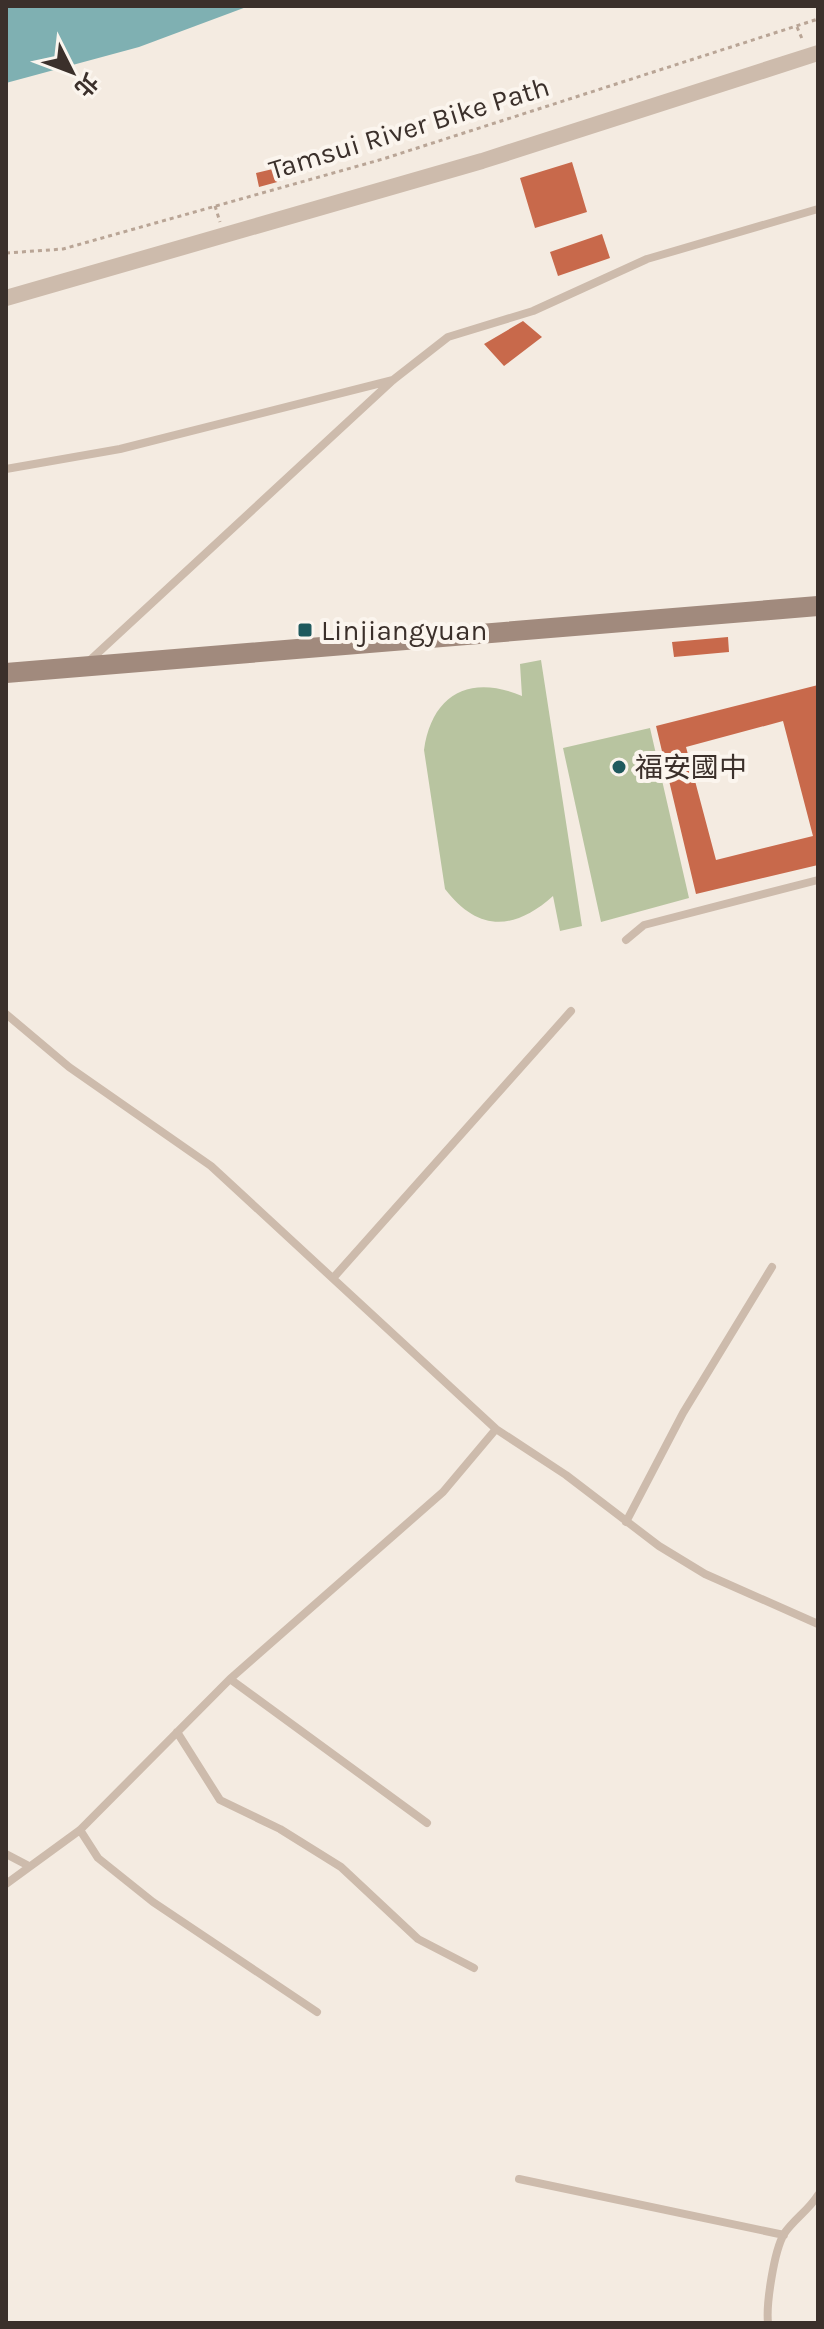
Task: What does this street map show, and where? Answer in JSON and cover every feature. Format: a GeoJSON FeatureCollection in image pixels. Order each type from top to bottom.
{"type":"FeatureCollection","features":[{"type":"Feature","properties":{"kind":"street"},"geometry":{"type":"LineString","coordinates":[[6,298],[482,161],[817,56]]}},
{"type":"Feature","properties":{"kind":"street"},"geometry":{"type":"LineString","coordinates":[[6,673],[818,606]]}},
{"type":"Feature","properties":{"kind":"lane"},"geometry":{"type":"LineString","coordinates":[[83,666],[393,380],[448,337],[533,311],[647,259],[818,209]]}},
{"type":"Feature","properties":{"kind":"lane"},"geometry":{"type":"LineString","coordinates":[[6,469],[120,449],[393,380]]}},
{"type":"Feature","properties":{"kind":"lane"},"geometry":{"type":"LineString","coordinates":[[626,940],[644,925],[818,880]]}},
{"type":"Feature","properties":{"kind":"lane"},"geometry":{"type":"LineString","coordinates":[[334,1277],[571,1011]]}},
{"type":"Feature","properties":{"kind":"lane"},"geometry":{"type":"LineString","coordinates":[[6,1014],[69,1067],[211,1166],[496,1429],[705,1574],[818,1624]]}},
{"type":"Feature","properties":{"kind":"lane"},"geometry":{"type":"LineString","coordinates":[[626,1522],[683,1413],[772,1267]]}},
{"type":"Feature","properties":{"kind":"lane"},"geometry":{"type":"LineString","coordinates":[[6,1884],[27,1865],[80,1830],[230,1679],[443,1492],[496,1429]]}},
{"type":"Feature","properties":{"kind":"lane"},"geometry":{"type":"LineString","coordinates":[[230,1679],[427,1823]]}},
{"type":"Feature","properties":{"kind":"lane"},"geometry":{"type":"LineString","coordinates":[[177,1732],[220,1800],[280,1829],[341,1867],[418,1939],[474,1968]]}},
{"type":"Feature","properties":{"kind":"lane"},"geometry":{"type":"LineString","coordinates":[[80,1830],[98,1858],[153,1902],[317,2012]]}},
{"type":"Feature","properties":{"kind":"lane"},"geometry":{"type":"LineString","coordinates":[[6,1854],[27,1865]]}},
{"type":"Feature","properties":{"kind":"lane"},"geometry":{"type":"LineString","coordinates":[[519,2179],[784,2235]]}},
{"type":"Feature","properties":{"kind":"lane"},"geometry":{"type":"LineString","coordinates":[[768,2323],[767,2307],[784,2235],[818,2195]]}},
{"type":"Feature","properties":{"kind":"path","name":"Tamsui River Bike Path"},"geometry":{"type":"LineString","coordinates":[[6,253],[63,249],[368,163],[818,19]]}},
{"type":"Feature","properties":{"kind":"green space"},"geometry":{"type":"Polygon","coordinates":[[[541,660],[582,926],[560,931],[553,896],[524,916],[497,922],[470,913],[445,889],[424,750],[435,715],[456,694],[486,687],[522,696],[520,664],[541,660]]]}},
{"type":"Feature","properties":{"kind":"green space"},"geometry":{"type":"Polygon","coordinates":[[[650,728],[689,898],[601,922],[563,748],[650,728]]]}},
{"type":"Feature","properties":{"kind":"water"},"geometry":{"type":"Polygon","coordinates":[[[6,6],[249,6],[139,47],[6,83],[6,6]]]}},
{"type":"Feature","properties":{"kind":"building"},"geometry":{"type":"Polygon","coordinates":[[[572,162],[587,212],[535,228],[520,178],[572,162]]]}},
{"type":"Feature","properties":{"kind":"building"},"geometry":{"type":"Polygon","coordinates":[[[277,168],[281,181],[259,187],[256,173],[277,168]]]}},
{"type":"Feature","properties":{"kind":"building"},"geometry":{"type":"Polygon","coordinates":[[[602,234],[610,258],[558,276],[550,252],[602,234]]]}},
{"type":"Feature","properties":{"kind":"building"},"geometry":{"type":"Polygon","coordinates":[[[523,321],[542,337],[504,366],[484,344],[523,321]]]}},
{"type":"Feature","properties":{"kind":"building"},"geometry":{"type":"Polygon","coordinates":[[[728,637],[729,652],[674,657],[672,642],[728,637]]]}},
{"type":"Feature","properties":{"kind":"building"},"geometry":{"type":"Polygon","coordinates":[[[818,685],[818,865],[696,894],[656,726],[818,685]],[[783,721],[686,747],[716,860],[813,836],[783,721]]]}},
{"type":"Feature","properties":{"kind":"place","name":"Linjiangyuan"},"geometry":{"type":"Point","coordinates":[305,630]}},
{"type":"Feature","properties":{"kind":"place","name":"福安國中"},"geometry":{"type":"Point","coordinates":[619,767]}}]}
